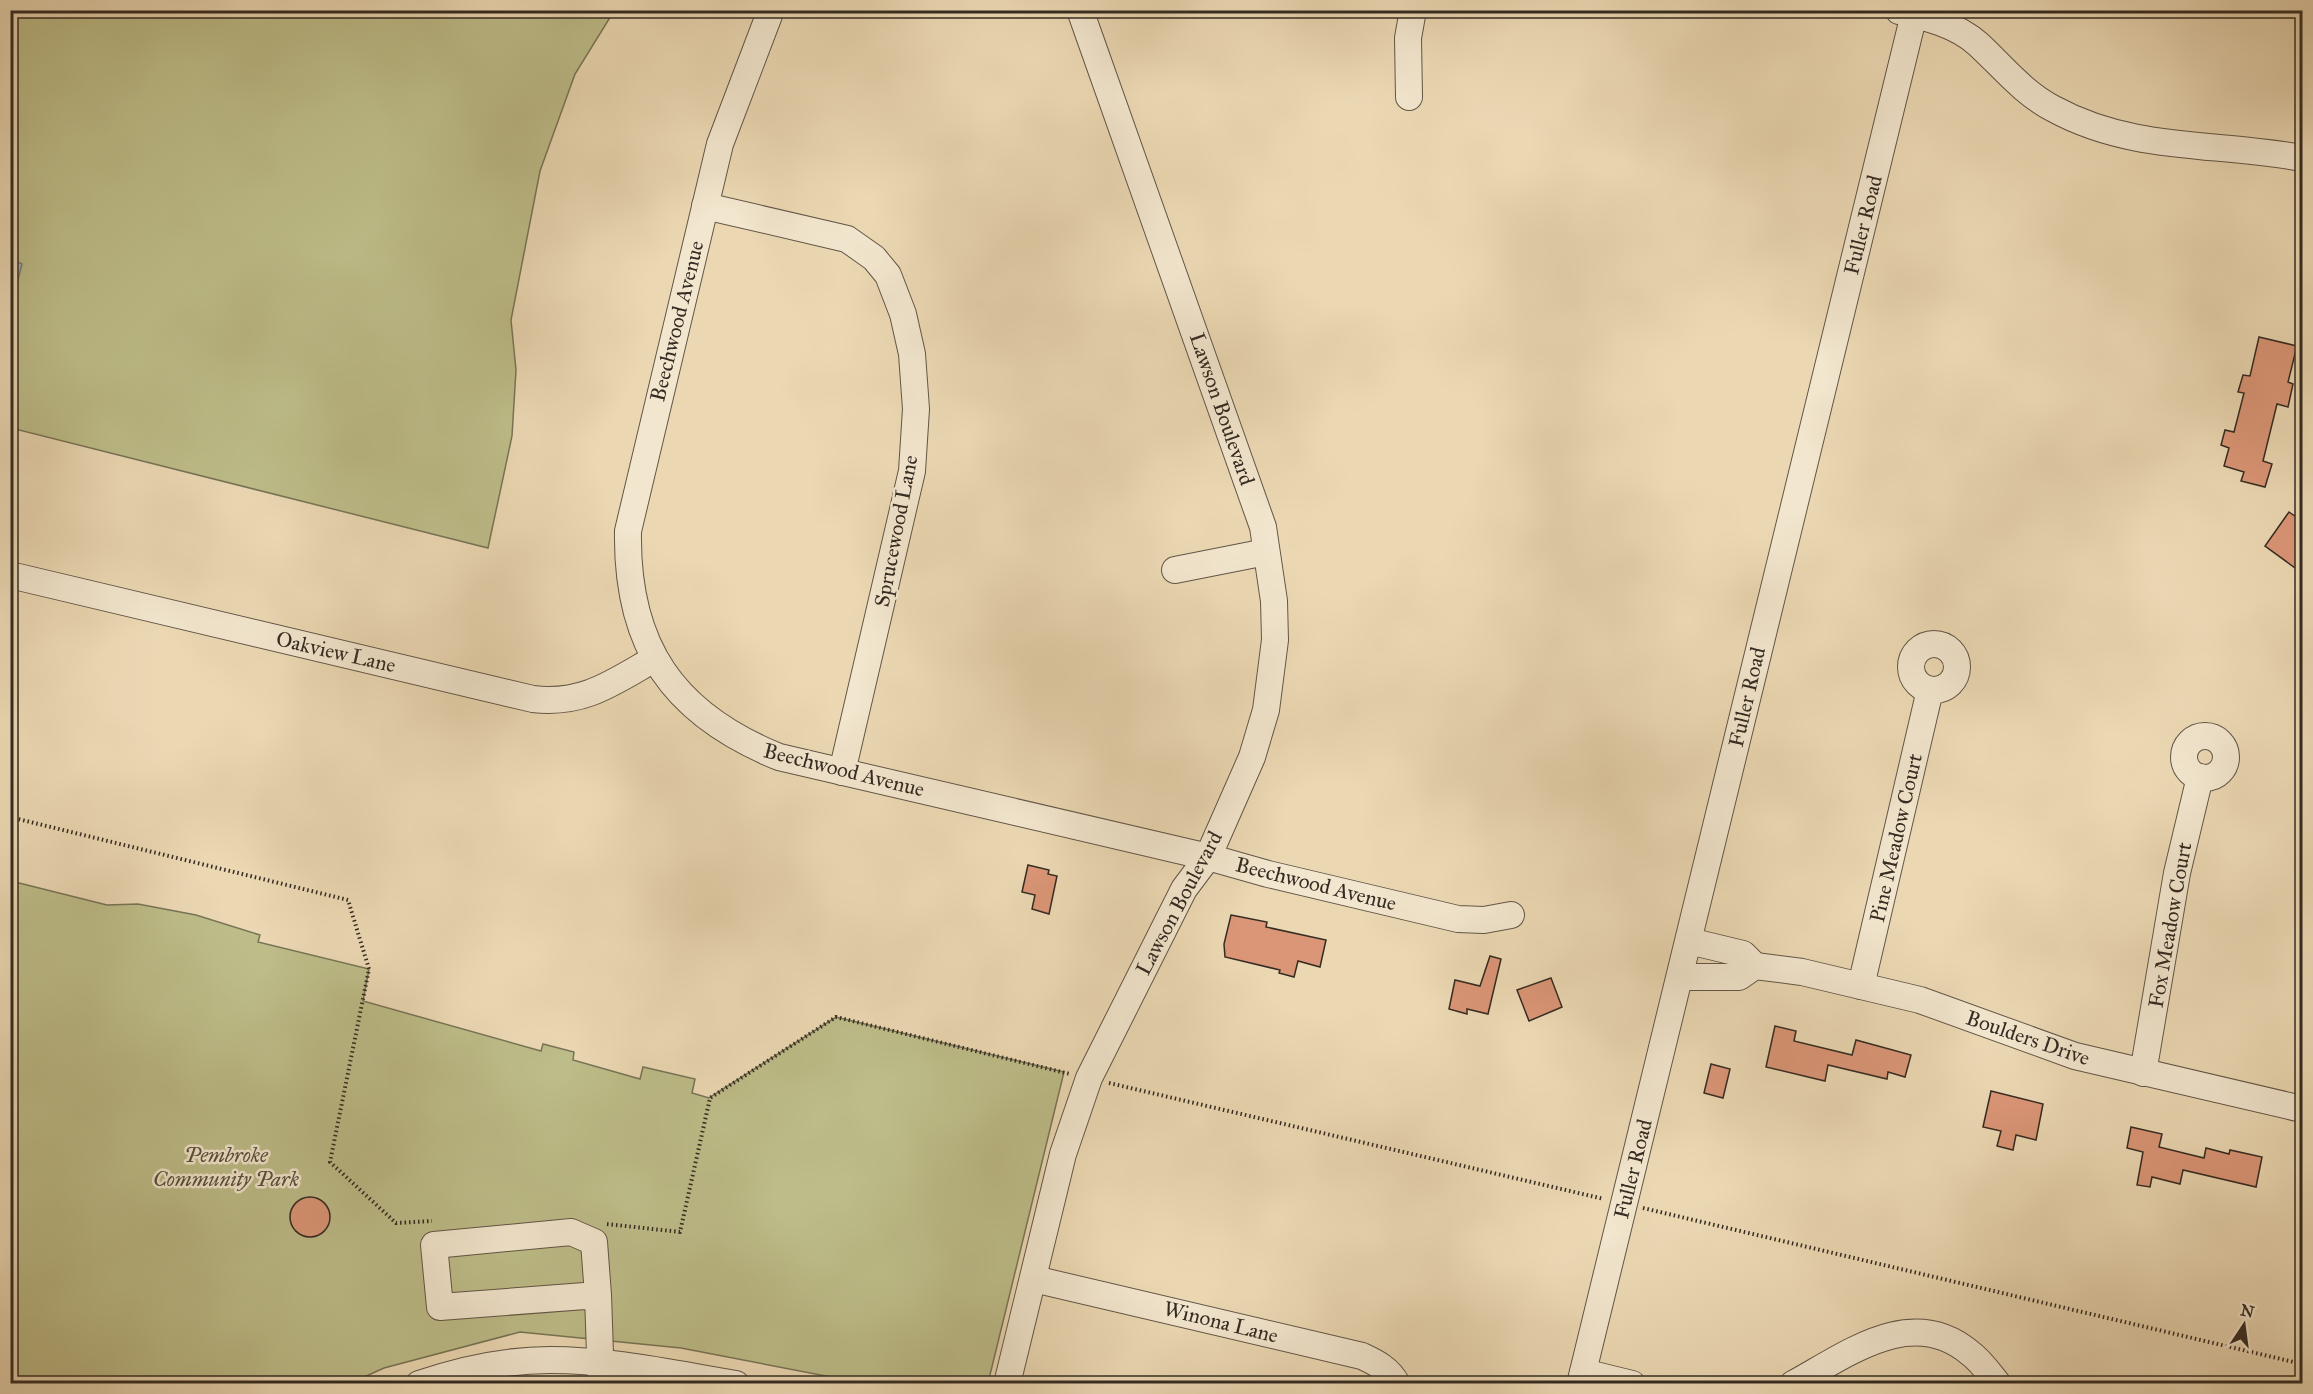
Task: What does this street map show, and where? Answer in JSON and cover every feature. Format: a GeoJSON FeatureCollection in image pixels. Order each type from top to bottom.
{"type":"FeatureCollection","features":[{"type":"Feature","properties":{"kind":"street","name":"Beechwood Avenue"},"geometry":{"type":"LineString","coordinates":[[771,10],[729,114],[628,531],[627,570],[637,619],[654,659],[674,687],[710,721],[753,747],[779,757],[1208,857],[1268,874],[1458,919],[1484,920],[1511,915]]}},
{"type":"Feature","properties":{"kind":"street","name":"Lawson Boulevard"},"geometry":{"type":"LineString","coordinates":[[1007,1383],[1063,1154],[1089,1078],[1184,889],[1208,857],[1252,757],[1266,710],[1275,640],[1274,601],[1263,528],[1080,10]]}},
{"type":"Feature","properties":{"kind":"street"},"geometry":{"type":"LineString","coordinates":[[1408,97],[1408,38],[1413,10]]}},
{"type":"Feature","properties":{"kind":"street"},"geometry":{"type":"LineString","coordinates":[[1909,12],[1953,27],[1977,43],[2024,90],[2054,109],[2106,132],[2160,143],[2268,152],[2302,158]]}},
{"type":"Feature","properties":{"kind":"street","name":"Fuller Road"},"geometry":{"type":"LineString","coordinates":[[1582,1377],[1689,941],[1909,12]]}},
{"type":"Feature","properties":{"kind":"street","name":"Sprucewood Lane"},"geometry":{"type":"LineString","coordinates":[[705,206],[847,239],[874,258],[888,275],[903,314],[912,354],[916,409],[912,471],[842,772]]}},
{"type":"Feature","properties":{"kind":"street"},"geometry":{"type":"LineString","coordinates":[[1175,570],[1266,552]]}},
{"type":"Feature","properties":{"kind":"street","name":"Oakview Lane"},"geometry":{"type":"LineString","coordinates":[[10,575],[533,699],[557,702],[595,693],[654,659]]}},
{"type":"Feature","properties":{"kind":"street","name":"Pine Meadow Court"},"geometry":{"type":"LineString","coordinates":[[1861,986],[1930,690]]}},
{"type":"Feature","properties":{"kind":"street","name":"Fox Meadow Court"},"geometry":{"type":"LineString","coordinates":[[2143,1073],[2177,873],[2200,777]]}},
{"type":"Feature","properties":{"kind":"street","name":"Boulders Drive"},"geometry":{"type":"LineString","coordinates":[[1689,941],[1743,954],[1755,966],[1802,972],[1920,1000],[2075,1056],[2302,1108]]}},
{"type":"Feature","properties":{"kind":"street","name":"Boulders Drive"},"geometry":{"type":"LineString","coordinates":[[1680,977],[1739,977],[1755,966]]}},
{"type":"Feature","properties":{"kind":"street"},"geometry":{"type":"LineString","coordinates":[[598,1295],[440,1307],[434,1245],[571,1232],[594,1242],[598,1295],[601,1373]]}},
{"type":"Feature","properties":{"kind":"street","name":"Winona Lane"},"geometry":{"type":"LineString","coordinates":[[1034,1279],[1362,1356],[1381,1365],[1392,1374],[1397,1383]]}},
{"type":"Feature","properties":{"kind":"street"},"geometry":{"type":"LineString","coordinates":[[1793,1383],[1876,1338],[1898,1332],[1921,1331],[1955,1342],[1971,1353],[1998,1383]]}},
{"type":"Feature","properties":{"kind":"street"},"geometry":{"type":"LineString","coordinates":[[419,1383],[484,1367],[537,1361],[601,1373],[736,1383]]}},
{"type":"Feature","properties":{"kind":"street"},"geometry":{"type":"LineString","coordinates":[[1582,1377],[1632,1383]]}},
{"type":"Feature","properties":{"kind":"green space"},"geometry":{"type":"Polygon","coordinates":[[[10,11],[614,11],[575,74],[540,171],[511,320],[516,370],[512,436],[488,548],[11,428],[10,11]]]}},
{"type":"Feature","properties":{"kind":"green space","name":"Pembroke Community Park"},"geometry":{"type":"Polygon","coordinates":[[[11,881],[107,905],[138,904],[196,915],[260,935],[258,942],[369,969],[363,1001],[541,1051],[543,1044],[574,1052],[573,1060],[640,1079],[643,1067],[695,1079],[692,1093],[709,1098],[836,1017],[1064,1072],[988,1383],[862,1383],[681,1348],[520,1332],[384,1368],[351,1383],[11,1384],[11,881]]]}},
{"type":"Feature","properties":{"kind":"water"},"geometry":{"type":"Polygon","coordinates":[[[11,259],[22,264],[18,280],[11,285],[11,259]]]}},
{"type":"Feature","properties":{"kind":"building"},"geometry":{"type":"Polygon","coordinates":[[[2259,337],[2297,346],[2288,382],[2293,384],[2288,407],[2277,404],[2263,461],[2272,464],[2265,487],[2241,481],[2244,472],[2224,466],[2229,448],[2221,445],[2225,430],[2234,432],[2244,393],[2238,392],[2243,375],[2250,376],[2259,337]]]}},
{"type":"Feature","properties":{"kind":"building"},"geometry":{"type":"Polygon","coordinates":[[[2289,512],[2302,521],[2302,573],[2265,546],[2289,512]]]}},
{"type":"Feature","properties":{"kind":"building"},"geometry":{"type":"Polygon","coordinates":[[[1028,865],[1049,870],[1048,874],[1057,876],[1049,914],[1032,909],[1035,895],[1022,892],[1028,865]]]}},
{"type":"Feature","properties":{"kind":"building"},"geometry":{"type":"Polygon","coordinates":[[[1231,915],[1267,922],[1266,927],[1326,940],[1320,967],[1298,961],[1294,977],[1279,973],[1280,970],[1225,957],[1224,944],[1231,915]]]}},
{"type":"Feature","properties":{"kind":"building"},"geometry":{"type":"Polygon","coordinates":[[[1490,956],[1501,959],[1488,1014],[1467,1009],[1467,1014],[1449,1009],[1455,980],[1480,986],[1490,956]]]}},
{"type":"Feature","properties":{"kind":"building"},"geometry":{"type":"Polygon","coordinates":[[[1551,978],[1562,1007],[1529,1021],[1517,990],[1551,978]]]}},
{"type":"Feature","properties":{"kind":"building"},"geometry":{"type":"Polygon","coordinates":[[[1775,1026],[1796,1031],[1794,1041],[1852,1055],[1856,1040],[1911,1055],[1905,1077],[1888,1072],[1887,1079],[1828,1065],[1825,1081],[1766,1067],[1775,1026]]]}},
{"type":"Feature","properties":{"kind":"building"},"geometry":{"type":"Polygon","coordinates":[[[1711,1064],[1730,1069],[1723,1098],[1704,1093],[1711,1064]]]}},
{"type":"Feature","properties":{"kind":"building"},"geometry":{"type":"Polygon","coordinates":[[[1991,1091],[2043,1104],[2036,1140],[2016,1135],[2013,1150],[1997,1146],[2001,1131],[1983,1127],[1991,1091]]]}},
{"type":"Feature","properties":{"kind":"building"},"geometry":{"type":"Polygon","coordinates":[[[2131,1127],[2162,1134],[2159,1147],[2204,1158],[2206,1148],[2229,1154],[2230,1150],[2262,1157],[2256,1187],[2183,1170],[2180,1184],[2152,1177],[2150,1187],[2137,1185],[2143,1152],[2127,1148],[2131,1127]]]}},
{"type":"Feature","properties":{"kind":"building"},"geometry":{"type":"Polygon","coordinates":[[[310,1197],[318,1198],[324,1203],[329,1209],[329,1225],[324,1231],[318,1236],[310,1237],[302,1236],[296,1231],[291,1225],[290,1217],[291,1209],[296,1203],[302,1198],[310,1197]]]}}]}
